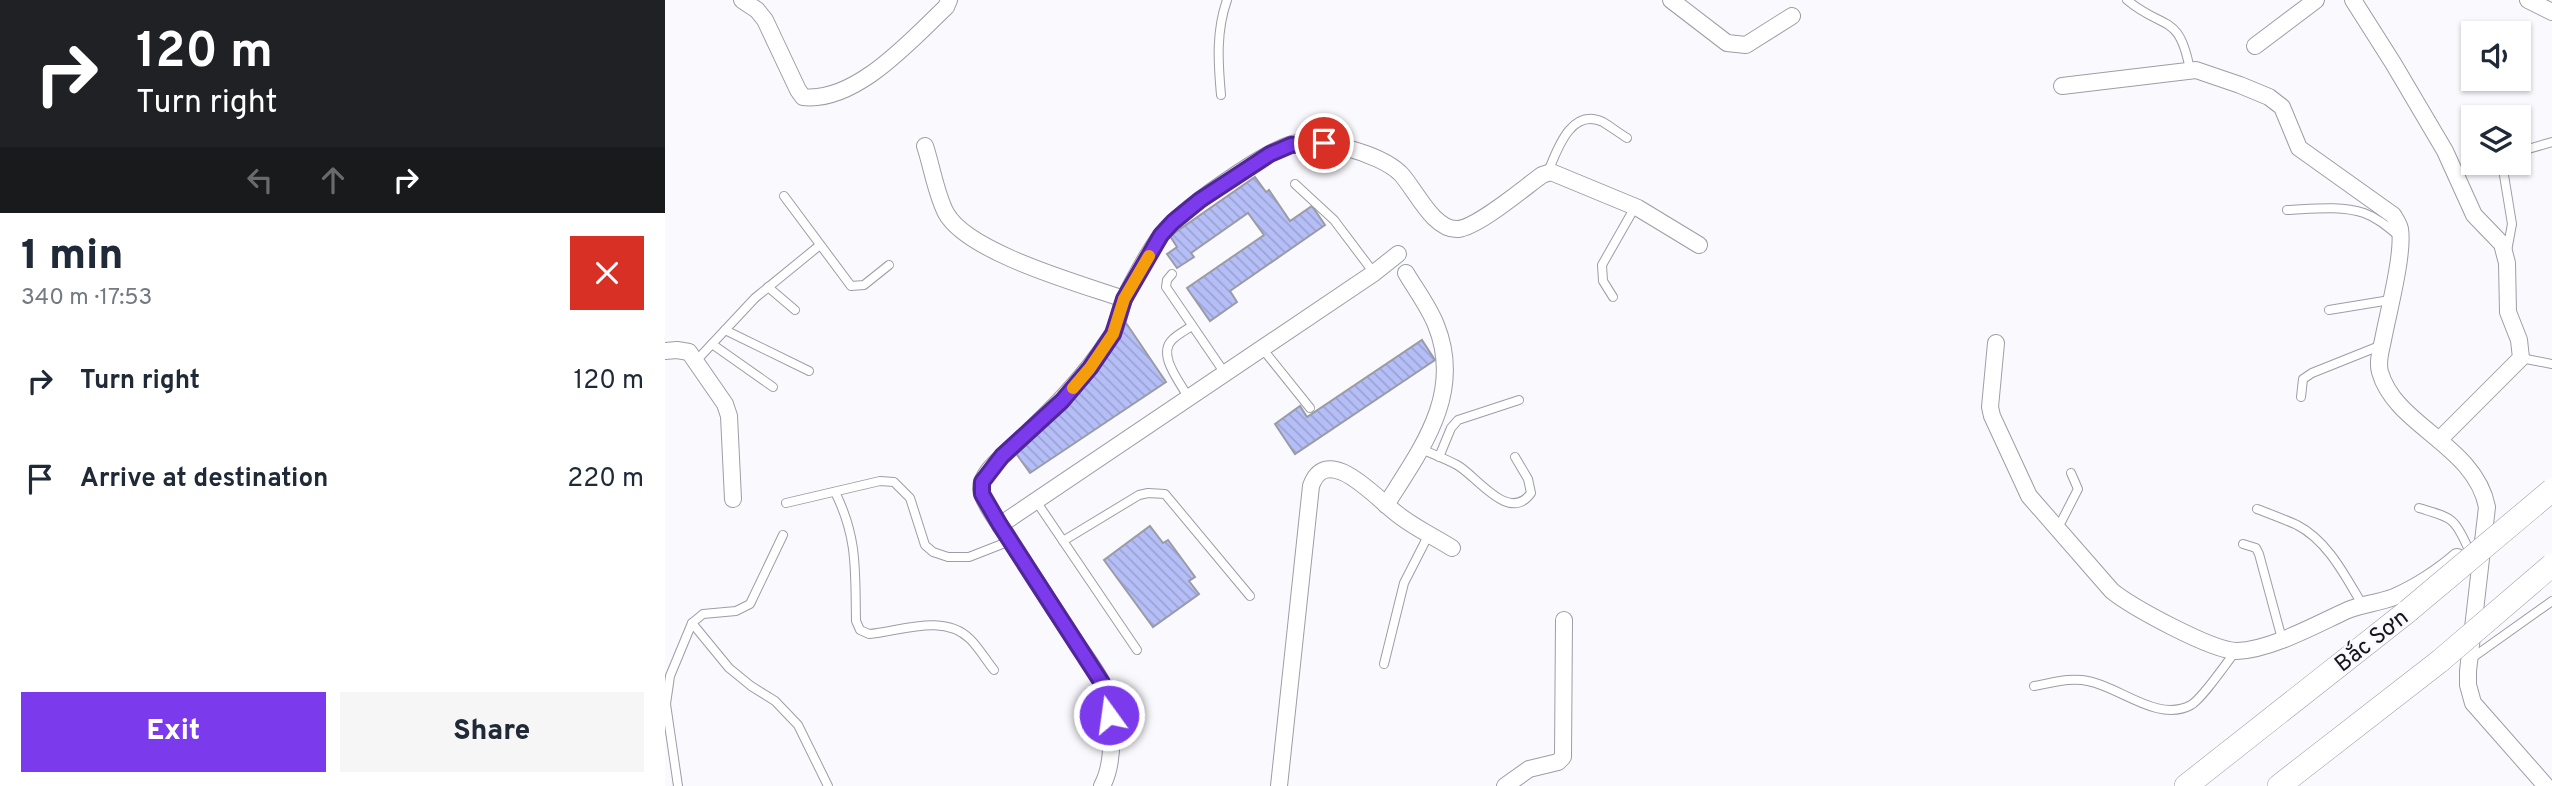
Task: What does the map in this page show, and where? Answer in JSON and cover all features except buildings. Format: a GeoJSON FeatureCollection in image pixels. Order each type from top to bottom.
{"type":"FeatureCollection","features":[{"type":"Feature","properties":{"kind":"main road","name":"Bắc Sơn"},"geometry":{"type":"LineString","coordinates":[[2186,786],[2408,611],[2552,490]]}},
{"type":"Feature","properties":{"kind":"main road"},"geometry":{"type":"LineString","coordinates":[[2279,786],[2440,660],[2552,565]]}},
{"type":"Feature","properties":{"kind":"street"},"geometry":{"type":"LineString","coordinates":[[742,0],[757,10],[765,20],[798,90],[803,97],[811,98],[839,90],[878,71],[946,7],[949,0]]}},
{"type":"Feature","properties":{"kind":"street"},"geometry":{"type":"LineString","coordinates":[[1671,0],[1727,43],[1736,45],[1746,45],[1792,16]]}},
{"type":"Feature","properties":{"kind":"street"},"geometry":{"type":"LineString","coordinates":[[2255,46],[2316,0]]}},
{"type":"Feature","properties":{"kind":"street"},"geometry":{"type":"LineString","coordinates":[[2353,0],[2445,151],[2474,215],[2502,244],[2506,254],[2508,312],[2519,340],[2521,358],[2439,440]]}},
{"type":"Feature","properties":{"kind":"street"},"geometry":{"type":"LineString","coordinates":[[2528,0],[2552,12]]}},
{"type":"Feature","properties":{"kind":"street"},"geometry":{"type":"LineString","coordinates":[[2061,86],[2190,70],[2240,85],[2277,102],[2282,107],[2299,148],[2393,215],[2400,227],[2400,237],[2378,365],[2383,379],[2401,405],[2469,468],[2479,482],[2487,507],[2468,684],[2473,703],[2546,786]]}},
{"type":"Feature","properties":{"kind":"street"},"geometry":{"type":"LineString","coordinates":[[1118,786],[1105,778],[1112,743],[1102,683],[982,494],[984,476],[1062,401],[1090,368],[1113,334],[1124,299],[1161,235],[1173,222],[1200,200],[1270,154],[1291,145],[1324,143],[1385,163],[1401,174],[1437,220],[1449,227],[1458,229],[1474,224],[1548,172],[1635,206],[1699,245]]}},
{"type":"Feature","properties":{"kind":"street"},"geometry":{"type":"LineString","coordinates":[[925,146],[946,212],[955,224],[982,244],[1026,265],[1124,299]]}},
{"type":"Feature","properties":{"kind":"street"},"geometry":{"type":"LineString","coordinates":[[1000,525],[1374,273],[1398,254]]}},
{"type":"Feature","properties":{"kind":"street"},"geometry":{"type":"LineString","coordinates":[[1386,505],[1437,420],[1445,361],[1436,324],[1406,273]]}},
{"type":"Feature","properties":{"kind":"street"},"geometry":{"type":"LineString","coordinates":[[1997,344],[1990,407],[2029,496],[2112,591],[2123,600],[2168,625],[2224,648],[2236,651],[2282,639],[2362,604],[2393,597],[2453,561],[2485,531]]}},
{"type":"Feature","properties":{"kind":"street"},"geometry":{"type":"LineString","coordinates":[[665,351],[686,351],[697,361],[725,404],[729,416],[733,499]]}},
{"type":"Feature","properties":{"kind":"street"},"geometry":{"type":"LineString","coordinates":[[1279,786],[1309,499],[1314,477],[1321,470],[1339,470],[1363,484],[1386,505],[1452,548]]}},
{"type":"Feature","properties":{"kind":"street"},"geometry":{"type":"LineString","coordinates":[[1505,786],[1529,769],[1558,762],[1563,757],[1564,620]]}},
{"type":"Feature","properties":{"kind":"lane"},"geometry":{"type":"LineString","coordinates":[[1221,95],[1218,48],[1227,0]]}},
{"type":"Feature","properties":{"kind":"lane"},"geometry":{"type":"LineString","coordinates":[[2127,0],[2138,9],[2171,25],[2181,34],[2190,70]]}},
{"type":"Feature","properties":{"kind":"lane"},"geometry":{"type":"LineString","coordinates":[[1548,172],[1562,139],[1572,127],[1584,120],[1602,122],[1627,138]]}},
{"type":"Feature","properties":{"kind":"lane"},"geometry":{"type":"LineString","coordinates":[[2531,148],[2552,142]]}},
{"type":"Feature","properties":{"kind":"lane"},"geometry":{"type":"LineString","coordinates":[[2504,175],[2512,224],[2506,254]]}},
{"type":"Feature","properties":{"kind":"lane"},"geometry":{"type":"LineString","coordinates":[[1295,184],[1334,220],[1374,273]]}},
{"type":"Feature","properties":{"kind":"lane"},"geometry":{"type":"LineString","coordinates":[[784,196],[851,286],[865,285],[889,265]]}},
{"type":"Feature","properties":{"kind":"lane"},"geometry":{"type":"LineString","coordinates":[[1613,297],[1603,281],[1602,265],[1635,206]]}},
{"type":"Feature","properties":{"kind":"lane"},"geometry":{"type":"LineString","coordinates":[[2287,209],[2344,209],[2362,212],[2377,219],[2400,237]]}},
{"type":"Feature","properties":{"kind":"lane"},"geometry":{"type":"LineString","coordinates":[[697,361],[768,288],[820,245]]}},
{"type":"Feature","properties":{"kind":"lane"},"geometry":{"type":"LineString","coordinates":[[1172,274],[1166,287],[1224,372]]}},
{"type":"Feature","properties":{"kind":"lane"},"geometry":{"type":"LineString","coordinates":[[768,288],[795,310]]}},
{"type":"Feature","properties":{"kind":"lane"},"geometry":{"type":"LineString","coordinates":[[2329,310],[2390,300]]}},
{"type":"Feature","properties":{"kind":"lane"},"geometry":{"type":"LineString","coordinates":[[1188,397],[1167,358],[1166,350],[1171,341],[1192,326]]}},
{"type":"Feature","properties":{"kind":"lane"},"geometry":{"type":"LineString","coordinates":[[725,330],[809,371]]}},
{"type":"Feature","properties":{"kind":"lane"},"geometry":{"type":"LineString","coordinates":[[712,344],[773,387]]}},
{"type":"Feature","properties":{"kind":"lane"},"geometry":{"type":"LineString","coordinates":[[2301,397],[2303,379],[2312,373],[2382,345]]}},
{"type":"Feature","properties":{"kind":"lane"},"geometry":{"type":"LineString","coordinates":[[1261,347],[1310,408]]}},
{"type":"Feature","properties":{"kind":"lane"},"geometry":{"type":"LineString","coordinates":[[2521,358],[2552,364]]}},
{"type":"Feature","properties":{"kind":"lane"},"geometry":{"type":"LineString","coordinates":[[1439,457],[1451,428],[1458,420],[1518,400]]}},
{"type":"Feature","properties":{"kind":"lane"},"geometry":{"type":"LineString","coordinates":[[1421,449],[1467,471],[1498,499],[1519,503],[1526,500],[1531,493],[1528,480],[1515,457]]}},
{"type":"Feature","properties":{"kind":"lane"},"geometry":{"type":"LineString","coordinates":[[2058,528],[2078,489],[2071,473]]}},
{"type":"Feature","properties":{"kind":"lane"},"geometry":{"type":"LineString","coordinates":[[786,503],[880,481],[894,482],[910,498],[925,545],[933,552],[948,557],[969,557],[1010,541]]}},
{"type":"Feature","properties":{"kind":"lane"},"geometry":{"type":"LineString","coordinates":[[835,492],[846,515],[853,543],[856,621],[860,630],[869,634],[940,625],[958,630],[970,639],[993,670]]}},
{"type":"Feature","properties":{"kind":"lane"},"geometry":{"type":"LineString","coordinates":[[1063,541],[1139,495],[1165,494],[1250,596]]}},
{"type":"Feature","properties":{"kind":"lane"},"geometry":{"type":"LineString","coordinates":[[1036,501],[1137,650]]}},
{"type":"Feature","properties":{"kind":"lane"},"geometry":{"type":"LineString","coordinates":[[2419,508],[2447,516],[2454,522],[2468,548]]}},
{"type":"Feature","properties":{"kind":"lane"},"geometry":{"type":"LineString","coordinates":[[2257,509],[2299,526],[2316,539],[2336,562],[2362,604]]}},
{"type":"Feature","properties":{"kind":"lane"},"geometry":{"type":"LineString","coordinates":[[1384,664],[1404,583],[1429,534]]}},
{"type":"Feature","properties":{"kind":"lane"},"geometry":{"type":"LineString","coordinates":[[678,786],[666,704],[670,676],[692,623],[703,614],[736,611],[750,604],[783,535]]}},
{"type":"Feature","properties":{"kind":"lane"},"geometry":{"type":"LineString","coordinates":[[2243,544],[2256,548],[2259,554],[2282,639]]}},
{"type":"Feature","properties":{"kind":"lane"},"geometry":{"type":"LineString","coordinates":[[2469,660],[2552,601]]}},
{"type":"Feature","properties":{"kind":"lane"},"geometry":{"type":"LineString","coordinates":[[692,623],[729,668],[775,701],[798,725],[828,786]]}},
{"type":"Feature","properties":{"kind":"lane"},"geometry":{"type":"LineString","coordinates":[[2034,686],[2067,680],[2089,681],[2164,710],[2181,709],[2194,704],[2236,651]]}},
{"type":"Feature","properties":{"kind":"slow traffic"},"geometry":{"type":"LineString","coordinates":[[1073,388],[1113,334],[1124,299],[1149,256]]}},
{"type":"Feature","properties":{"kind":"route"},"geometry":{"type":"LineString","coordinates":[[1109,715],[1102,683],[982,494],[984,476],[1062,401],[1090,368],[1113,334],[1124,299],[1161,235],[1173,222],[1200,200],[1270,154],[1291,145],[1324,143]]}}]}
